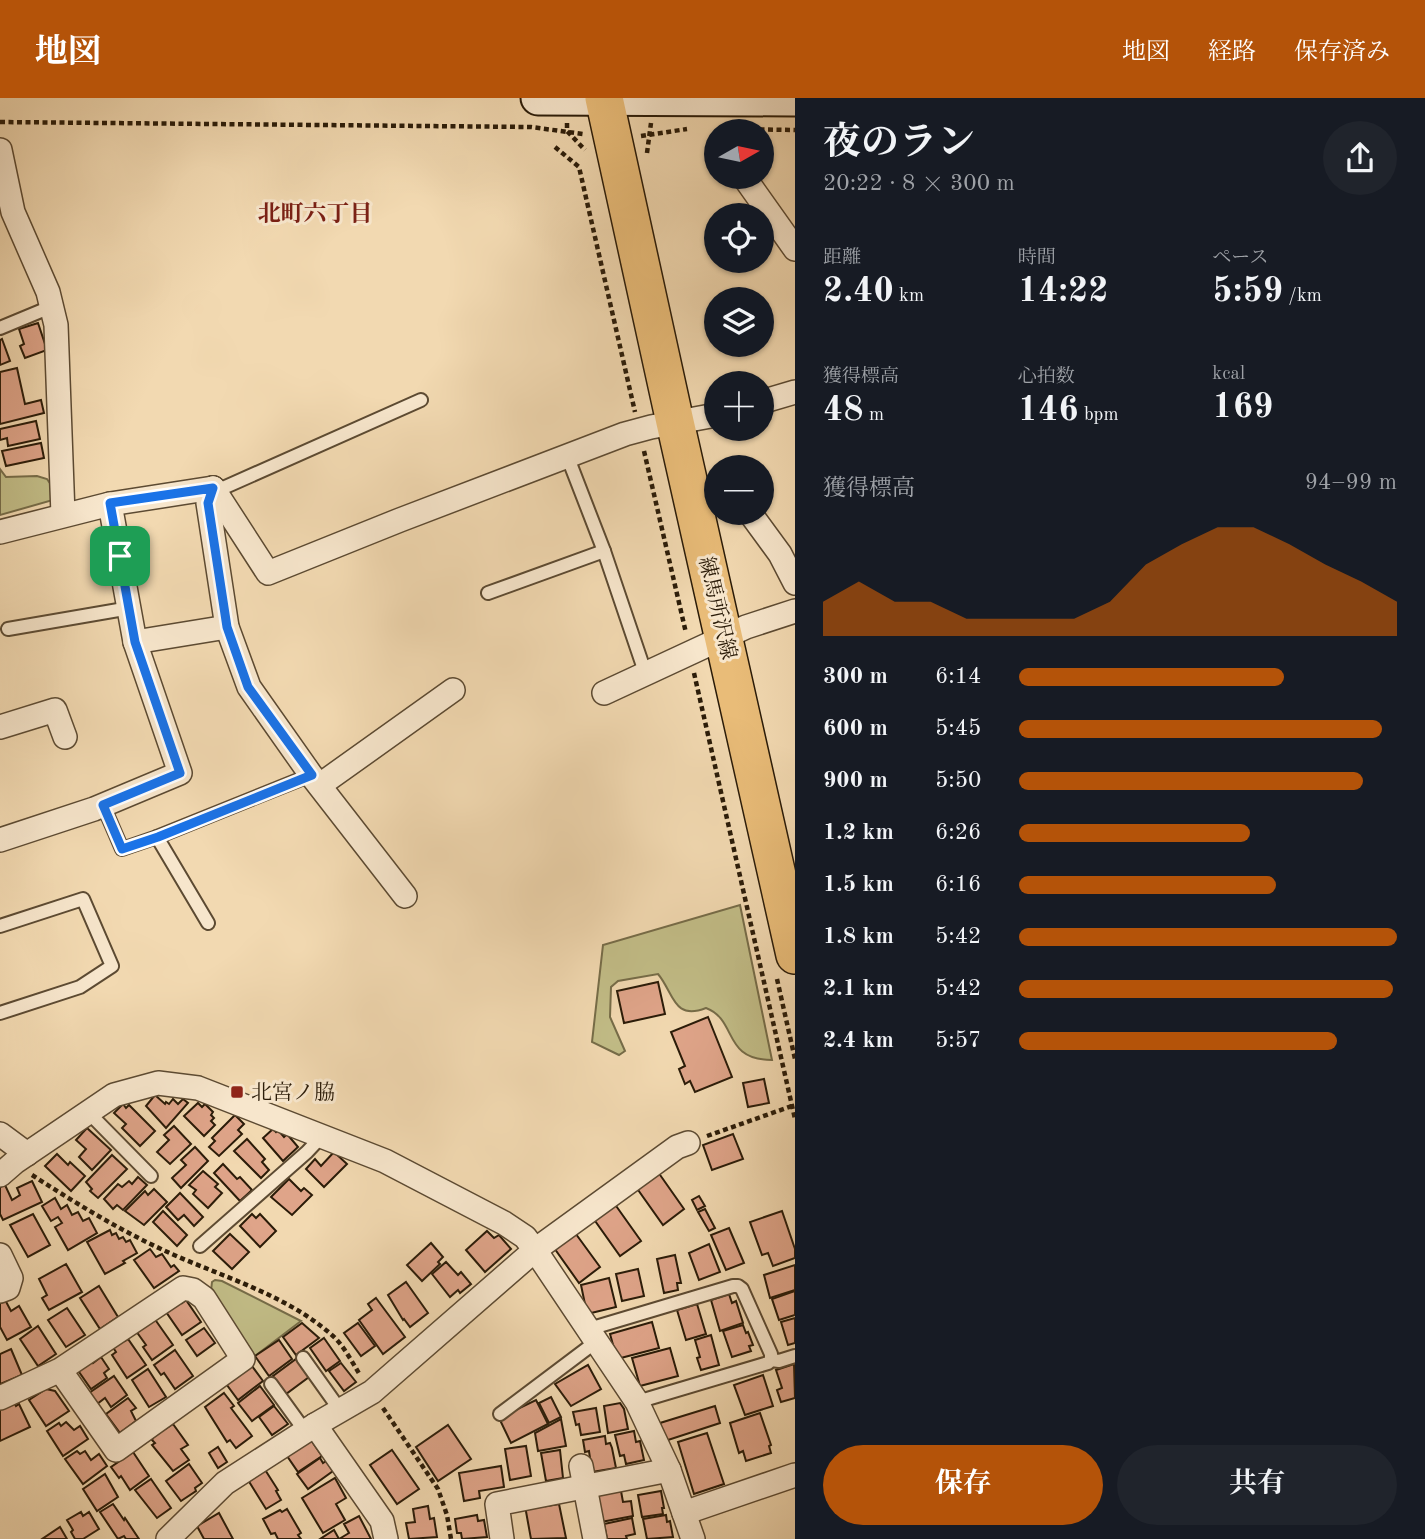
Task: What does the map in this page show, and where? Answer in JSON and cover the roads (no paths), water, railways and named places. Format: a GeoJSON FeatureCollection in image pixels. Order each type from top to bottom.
{"type":"FeatureCollection","features":[{"type":"Feature","properties":{"kind":"main road"},"geometry":{"type":"LineString","coordinates":[[538,98],[795,99]]}},
{"type":"Feature","properties":{"kind":"main road","name":"練馬所沢線"},"geometry":{"type":"LineString","coordinates":[[605,99],[675,422],[704,501]]}},
{"type":"Feature","properties":{"kind":"main road","name":"練馬所沢線"},"geometry":{"type":"LineString","coordinates":[[709,525],[724,639],[795,955]]}},
{"type":"Feature","properties":{"kind":"street"},"geometry":{"type":"LineString","coordinates":[[0,150],[13,212],[52,306],[56,325],[63,515]]}},
{"type":"Feature","properties":{"kind":"street"},"geometry":{"type":"LineString","coordinates":[[752,189],[795,249]]}},
{"type":"Feature","properties":{"kind":"street"},"geometry":{"type":"LineString","coordinates":[[774,399],[793,395]]}},
{"type":"Feature","properties":{"kind":"street"},"geometry":{"type":"LineString","coordinates":[[213,488],[268,573],[389,524],[640,430],[704,417]]}},
{"type":"Feature","properties":{"kind":"street"},"geometry":{"type":"LineString","coordinates":[[0,532],[110,503],[213,488]]}},
{"type":"Feature","properties":{"kind":"street"},"geometry":{"type":"LineString","coordinates":[[213,488],[208,503],[227,627],[248,687],[405,896]]}},
{"type":"Feature","properties":{"kind":"street"},"geometry":{"type":"LineString","coordinates":[[0,840],[103,805],[180,773],[135,642],[110,503]]}},
{"type":"Feature","properties":{"kind":"street"},"geometry":{"type":"LineString","coordinates":[[759,525],[780,554],[795,583]]}},
{"type":"Feature","properties":{"kind":"street"},"geometry":{"type":"LineString","coordinates":[[604,693],[746,627],[795,611]]}},
{"type":"Feature","properties":{"kind":"street"},"geometry":{"type":"LineString","coordinates":[[135,642],[227,627]]}},
{"type":"Feature","properties":{"kind":"street"},"geometry":{"type":"LineString","coordinates":[[316,780],[453,690]]}},
{"type":"Feature","properties":{"kind":"street"},"geometry":{"type":"LineString","coordinates":[[0,727],[55,710],[65,737]]}},
{"type":"Feature","properties":{"kind":"street"},"geometry":{"type":"LineString","coordinates":[[0,1175],[114,1095],[158,1083],[192,1086],[385,1161],[504,1223],[525,1237],[535,1250],[637,1402],[669,1470],[692,1539]]}},
{"type":"Feature","properties":{"kind":"street"},"geometry":{"type":"LineString","coordinates":[[0,1134],[27,1154]]}},
{"type":"Feature","properties":{"kind":"street"},"geometry":{"type":"LineString","coordinates":[[168,1539],[225,1483],[372,1392],[535,1250],[677,1147],[688,1143]]}},
{"type":"Feature","properties":{"kind":"street"},"geometry":{"type":"LineString","coordinates":[[0,1255],[11,1278],[8,1288],[0,1291]]}},
{"type":"Feature","properties":{"kind":"street"},"geometry":{"type":"LineString","coordinates":[[0,1398],[60,1370],[183,1288],[193,1290],[204,1298],[243,1359],[116,1450],[60,1370]]}},
{"type":"Feature","properties":{"kind":"street"},"geometry":{"type":"LineString","coordinates":[[310,1428],[382,1521],[386,1539]]}},
{"type":"Feature","properties":{"kind":"street"},"geometry":{"type":"LineString","coordinates":[[502,1539],[497,1504],[583,1476],[669,1470]]}},
{"type":"Feature","properties":{"kind":"street"},"geometry":{"type":"LineString","coordinates":[[684,1513],[795,1475]]}},
{"type":"Feature","properties":{"kind":"street"},"geometry":{"type":"LineString","coordinates":[[583,1476],[595,1539]]}},
{"type":"Feature","properties":{"kind":"lane"},"geometry":{"type":"LineString","coordinates":[[0,328],[52,306]]}},
{"type":"Feature","properties":{"kind":"lane"},"geometry":{"type":"LineString","coordinates":[[213,488],[223,488],[421,400]]}},
{"type":"Feature","properties":{"kind":"lane"},"geometry":{"type":"LineString","coordinates":[[568,458],[604,551],[646,675]]}},
{"type":"Feature","properties":{"kind":"lane"},"geometry":{"type":"LineString","coordinates":[[488,593],[604,551]]}},
{"type":"Feature","properties":{"kind":"lane"},"geometry":{"type":"LineString","coordinates":[[8,629],[130,608]]}},
{"type":"Feature","properties":{"kind":"lane"},"geometry":{"type":"LineString","coordinates":[[103,805],[122,849],[316,780]]}},
{"type":"Feature","properties":{"kind":"lane"},"geometry":{"type":"LineString","coordinates":[[158,837],[208,923]]}},
{"type":"Feature","properties":{"kind":"lane"},"geometry":{"type":"LineString","coordinates":[[0,926],[83,899],[112,966],[80,987],[0,1013]]}},
{"type":"Feature","properties":{"kind":"lane"},"geometry":{"type":"LineString","coordinates":[[88,1112],[151,1176]]}},
{"type":"Feature","properties":{"kind":"lane"},"geometry":{"type":"LineString","coordinates":[[200,1246],[322,1136]]}},
{"type":"Feature","properties":{"kind":"lane"},"geometry":{"type":"LineString","coordinates":[[500,1414],[593,1335],[738,1286],[742,1289],[771,1354],[771,1360]]}},
{"type":"Feature","properties":{"kind":"lane"},"geometry":{"type":"LineString","coordinates":[[637,1402],[771,1360],[779,1361],[795,1356]]}},
{"type":"Feature","properties":{"kind":"lane"},"geometry":{"type":"LineString","coordinates":[[303,1358],[340,1410]]}},
{"type":"Feature","properties":{"kind":"lane"},"geometry":{"type":"LineString","coordinates":[[271,1384],[310,1428]]}},
{"type":"Feature","properties":{"kind":"place","name":"北宮ノ脇"},"geometry":{"type":"Point","coordinates":[237,1092]}},
{"type":"Feature","properties":{"kind":"district","name":"北町六丁目"},"geometry":{"type":"Point","coordinates":[315,213]}}]}
